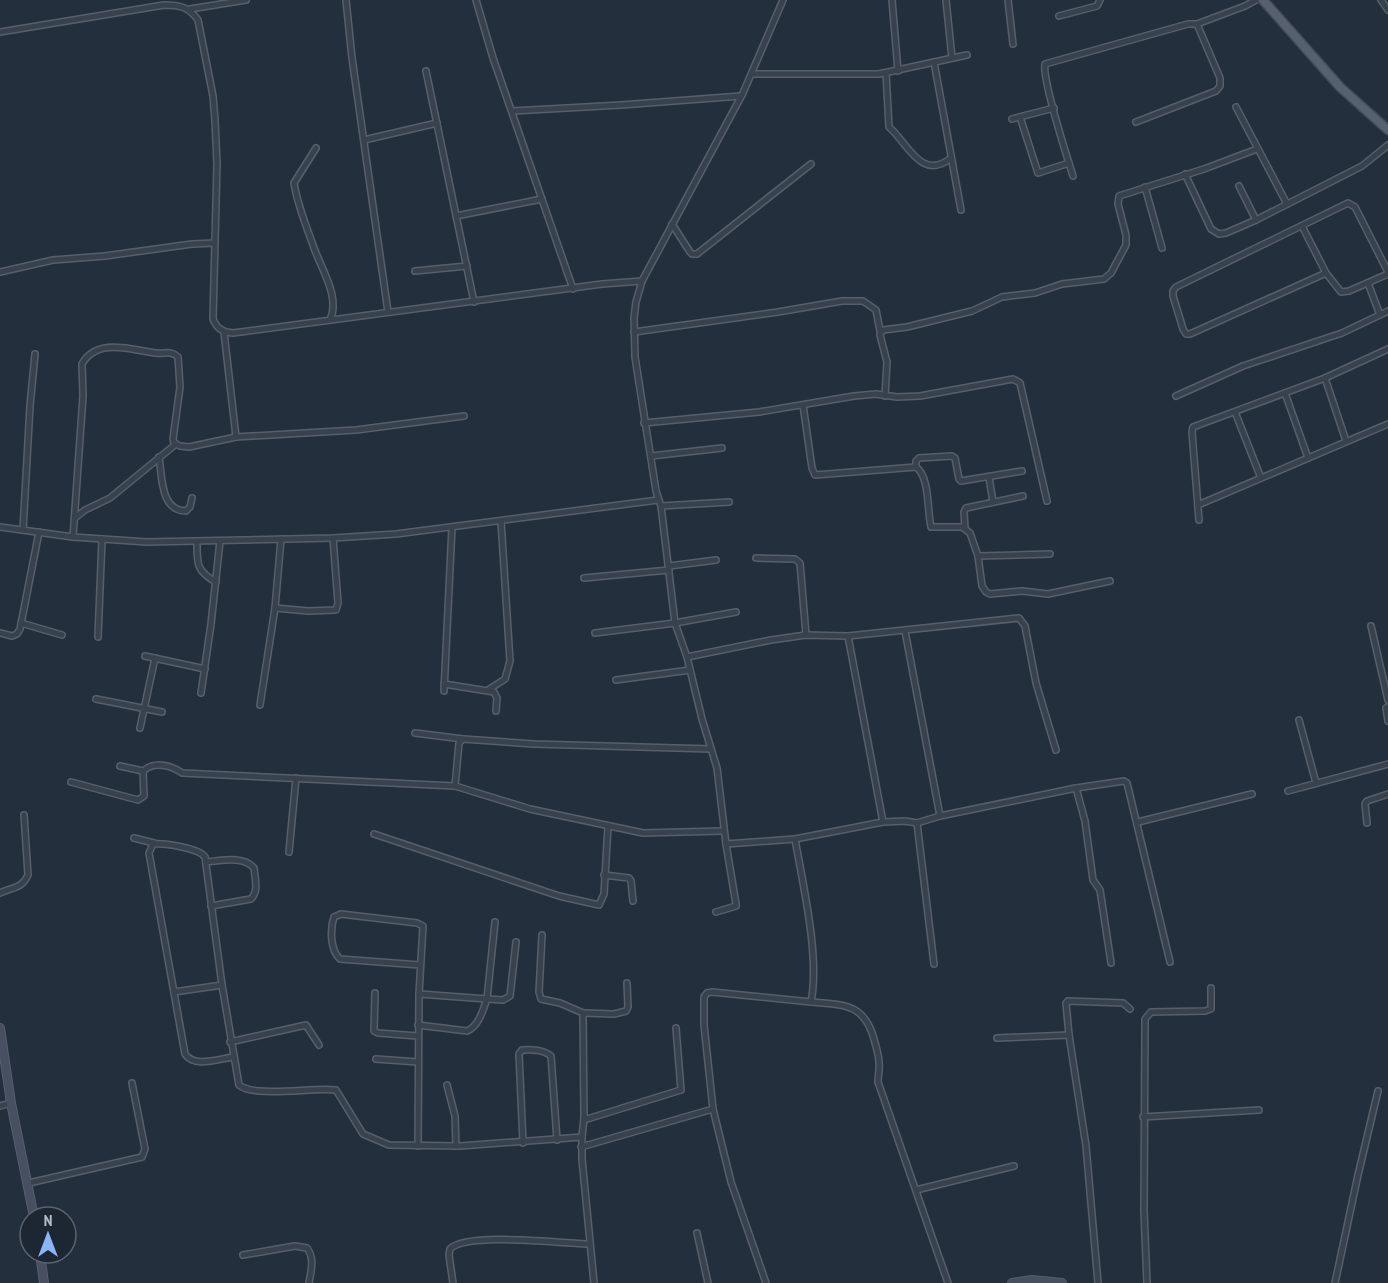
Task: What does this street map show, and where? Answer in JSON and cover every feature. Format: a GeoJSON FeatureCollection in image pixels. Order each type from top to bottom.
{"type":"FeatureCollection","features":[{"type":"Feature","properties":{"kind":"main road"},"geometry":{"type":"LineString","coordinates":[[1263,0],[1340,87],[1388,129]]}},
{"type":"Feature","properties":{"kind":"main road"},"geometry":{"type":"LineString","coordinates":[[0,1028],[11,1103],[32,1205]]}},
{"type":"Feature","properties":{"kind":"main road"},"geometry":{"type":"LineString","coordinates":[[42,1265],[44,1283]]}},
{"type":"Feature","properties":{"kind":"main road"},"geometry":{"type":"LineString","coordinates":[[1012,1283],[1062,1283]]}},
{"type":"Feature","properties":{"kind":"street"},"geometry":{"type":"LineString","coordinates":[[0,32],[164,5],[178,5],[190,9],[246,0]]}},
{"type":"Feature","properties":{"kind":"street"},"geometry":{"type":"LineString","coordinates":[[346,0],[388,312]]}},
{"type":"Feature","properties":{"kind":"street"},"geometry":{"type":"LineString","coordinates":[[476,0],[573,289]]}},
{"type":"Feature","properties":{"kind":"street"},"geometry":{"type":"LineString","coordinates":[[716,912],[736,906],[736,904],[723,831],[724,816],[720,786],[687,657],[675,623],[661,506],[658,500],[635,357],[636,302],[642,281],[752,74],[783,0]]}},
{"type":"Feature","properties":{"kind":"street"},"geometry":{"type":"LineString","coordinates":[[892,0],[898,71]]}},
{"type":"Feature","properties":{"kind":"street"},"geometry":{"type":"LineString","coordinates":[[946,0],[952,58]]}},
{"type":"Feature","properties":{"kind":"street"},"geometry":{"type":"LineString","coordinates":[[1008,0],[1013,44]]}},
{"type":"Feature","properties":{"kind":"street"},"geometry":{"type":"LineString","coordinates":[[1059,16],[1097,6],[1100,0]]}},
{"type":"Feature","properties":{"kind":"street"},"geometry":{"type":"LineString","coordinates":[[1073,176],[1044,69],[1045,64],[1188,24],[1197,24],[1256,0]]}},
{"type":"Feature","properties":{"kind":"street"},"geometry":{"type":"LineString","coordinates":[[1381,0],[1388,10]]}},
{"type":"Feature","properties":{"kind":"street"},"geometry":{"type":"LineString","coordinates":[[190,9],[198,21],[213,96],[217,164],[213,319],[215,325],[224,332],[233,333],[642,281]]}},
{"type":"Feature","properties":{"kind":"street"},"geometry":{"type":"LineString","coordinates":[[1136,122],[1216,91],[1220,86],[1220,78],[1197,24]]}},
{"type":"Feature","properties":{"kind":"street"},"geometry":{"type":"LineString","coordinates":[[752,74],[867,75],[898,71],[967,55]]}},
{"type":"Feature","properties":{"kind":"street"},"geometry":{"type":"LineString","coordinates":[[934,62],[961,210]]}},
{"type":"Feature","properties":{"kind":"street"},"geometry":{"type":"LineString","coordinates":[[426,71],[474,302]]}},
{"type":"Feature","properties":{"kind":"street"},"geometry":{"type":"LineString","coordinates":[[886,73],[889,127],[917,160],[939,165],[951,158]]}},
{"type":"Feature","properties":{"kind":"street"},"geometry":{"type":"LineString","coordinates":[[513,111],[741,96]]}},
{"type":"Feature","properties":{"kind":"street"},"geometry":{"type":"LineString","coordinates":[[1236,107],[1287,204]]}},
{"type":"Feature","properties":{"kind":"street"},"geometry":{"type":"LineString","coordinates":[[1012,119],[1054,108]]}},
{"type":"Feature","properties":{"kind":"street"},"geometry":{"type":"LineString","coordinates":[[1020,117],[1038,173],[1069,163]]}},
{"type":"Feature","properties":{"kind":"street"},"geometry":{"type":"LineString","coordinates":[[364,140],[436,123]]}},
{"type":"Feature","properties":{"kind":"street"},"geometry":{"type":"LineString","coordinates":[[1185,174],[1214,233],[1226,233],[1362,166],[1388,145]]}},
{"type":"Feature","properties":{"kind":"street"},"geometry":{"type":"LineString","coordinates":[[316,148],[295,179],[295,187],[330,291],[333,313],[330,320]]}},
{"type":"Feature","properties":{"kind":"street"},"geometry":{"type":"LineString","coordinates":[[880,331],[972,311],[1002,297],[1035,293],[1062,284],[1104,279],[1111,273],[1126,245],[1118,197],[1257,149]]}},
{"type":"Feature","properties":{"kind":"street"},"geometry":{"type":"LineString","coordinates":[[672,224],[690,252],[697,254],[811,164]]}},
{"type":"Feature","properties":{"kind":"street"},"geometry":{"type":"LineString","coordinates":[[1239,186],[1256,220]]}},
{"type":"Feature","properties":{"kind":"street"},"geometry":{"type":"LineString","coordinates":[[1145,187],[1162,248]]}},
{"type":"Feature","properties":{"kind":"street"},"geometry":{"type":"LineString","coordinates":[[456,216],[542,199]]}},
{"type":"Feature","properties":{"kind":"street"},"geometry":{"type":"LineString","coordinates":[[1302,226],[1326,273],[1341,292],[1349,291],[1388,273],[1352,204],[1348,203],[1176,287],[1173,296],[1183,330],[1186,334],[1190,334],[1326,273]]}},
{"type":"Feature","properties":{"kind":"street"},"geometry":{"type":"LineString","coordinates":[[0,272],[53,260],[214,243]]}},
{"type":"Feature","properties":{"kind":"street"},"geometry":{"type":"LineString","coordinates":[[415,271],[467,266]]}},
{"type":"Feature","properties":{"kind":"street"},"geometry":{"type":"LineString","coordinates":[[1368,283],[1380,315]]}},
{"type":"Feature","properties":{"kind":"street"},"geometry":{"type":"LineString","coordinates":[[634,332],[842,301],[863,301],[876,310],[887,362],[885,396]]}},
{"type":"Feature","properties":{"kind":"street"},"geometry":{"type":"LineString","coordinates":[[1176,396],[1244,366],[1342,333],[1388,311]]}},
{"type":"Feature","properties":{"kind":"street"},"geometry":{"type":"LineString","coordinates":[[224,332],[236,437]]}},
{"type":"Feature","properties":{"kind":"street"},"geometry":{"type":"LineString","coordinates":[[73,537],[83,396],[82,364],[92,353],[109,347],[155,353],[170,352],[176,355],[179,360],[180,376],[172,439],[176,444],[189,447],[236,437],[356,430],[464,416]]}},
{"type":"Feature","properties":{"kind":"street"},"geometry":{"type":"LineString","coordinates":[[1199,520],[1192,429],[1196,425],[1325,378],[1388,350]]}},
{"type":"Feature","properties":{"kind":"street"},"geometry":{"type":"LineString","coordinates":[[22,530],[35,354]]}},
{"type":"Feature","properties":{"kind":"street"},"geometry":{"type":"LineString","coordinates":[[1325,378],[1346,441]]}},
{"type":"Feature","properties":{"kind":"street"},"geometry":{"type":"LineString","coordinates":[[645,423],[759,412],[854,396],[876,394],[920,396],[1006,379],[1017,380],[1020,383],[1047,501]]}},
{"type":"Feature","properties":{"kind":"street"},"geometry":{"type":"LineString","coordinates":[[1285,393],[1308,458]]}},
{"type":"Feature","properties":{"kind":"street"},"geometry":{"type":"LineString","coordinates":[[803,405],[815,475],[916,467],[925,481],[931,527],[965,528],[970,532],[978,556],[982,586],[986,592],[990,594],[1022,591],[1048,594],[1110,581]]}},
{"type":"Feature","properties":{"kind":"street"},"geometry":{"type":"LineString","coordinates":[[1235,412],[1261,478]]}},
{"type":"Feature","properties":{"kind":"street"},"geometry":{"type":"LineString","coordinates":[[1198,506],[1388,424]]}},
{"type":"Feature","properties":{"kind":"street"},"geometry":{"type":"LineString","coordinates":[[75,518],[85,510],[110,498],[176,444]]}},
{"type":"Feature","properties":{"kind":"street"},"geometry":{"type":"LineString","coordinates":[[651,456],[722,448]]}},
{"type":"Feature","properties":{"kind":"street"},"geometry":{"type":"LineString","coordinates":[[916,467],[916,461],[919,458],[952,456],[956,461],[959,480],[1022,471]]}},
{"type":"Feature","properties":{"kind":"street"},"geometry":{"type":"LineString","coordinates":[[159,457],[169,503],[178,511],[186,511],[190,507],[192,498]]}},
{"type":"Feature","properties":{"kind":"street"},"geometry":{"type":"LineString","coordinates":[[989,477],[993,502]]}},
{"type":"Feature","properties":{"kind":"street"},"geometry":{"type":"LineString","coordinates":[[965,528],[966,508],[1023,496]]}},
{"type":"Feature","properties":{"kind":"street"},"geometry":{"type":"LineString","coordinates":[[0,528],[73,537],[147,542],[333,538],[396,534],[658,500]]}},
{"type":"Feature","properties":{"kind":"street"},"geometry":{"type":"LineString","coordinates":[[661,506],[729,502]]}},
{"type":"Feature","properties":{"kind":"street"},"geometry":{"type":"LineString","coordinates":[[488,690],[505,679],[510,660],[501,521]]}},
{"type":"Feature","properties":{"kind":"street"},"geometry":{"type":"LineString","coordinates":[[452,527],[444,688],[488,690],[495,694],[496,711]]}},
{"type":"Feature","properties":{"kind":"street"},"geometry":{"type":"LineString","coordinates":[[0,633],[12,636],[17,634],[39,532]]}},
{"type":"Feature","properties":{"kind":"street"},"geometry":{"type":"LineString","coordinates":[[275,608],[308,611],[336,610],[338,603],[333,538]]}},
{"type":"Feature","properties":{"kind":"street"},"geometry":{"type":"LineString","coordinates":[[98,637],[102,539]]}},
{"type":"Feature","properties":{"kind":"street"},"geometry":{"type":"LineString","coordinates":[[260,705],[275,608],[281,539]]}},
{"type":"Feature","properties":{"kind":"street"},"geometry":{"type":"LineString","coordinates":[[201,693],[220,541]]}},
{"type":"Feature","properties":{"kind":"street"},"geometry":{"type":"LineString","coordinates":[[197,542],[197,561],[200,571],[216,582]]}},
{"type":"Feature","properties":{"kind":"street"},"geometry":{"type":"LineString","coordinates":[[978,556],[1050,554]]}},
{"type":"Feature","properties":{"kind":"street"},"geometry":{"type":"LineString","coordinates":[[756,558],[795,559],[800,563],[806,635]]}},
{"type":"Feature","properties":{"kind":"street"},"geometry":{"type":"LineString","coordinates":[[584,578],[716,560]]}},
{"type":"Feature","properties":{"kind":"street"},"geometry":{"type":"LineString","coordinates":[[595,633],[675,623],[736,612]]}},
{"type":"Feature","properties":{"kind":"street"},"geometry":{"type":"LineString","coordinates":[[687,657],[806,635],[848,636],[1019,618],[1025,626],[1036,683],[1056,750]]}},
{"type":"Feature","properties":{"kind":"street"},"geometry":{"type":"LineString","coordinates":[[21,623],[62,634]]}},
{"type":"Feature","properties":{"kind":"street"},"geometry":{"type":"LineString","coordinates":[[1371,626],[1388,700]]}},
{"type":"Feature","properties":{"kind":"street"},"geometry":{"type":"LineString","coordinates":[[905,631],[940,816]]}},
{"type":"Feature","properties":{"kind":"street"},"geometry":{"type":"LineString","coordinates":[[848,636],[883,822]]}},
{"type":"Feature","properties":{"kind":"street"},"geometry":{"type":"LineString","coordinates":[[145,656],[205,669]]}},
{"type":"Feature","properties":{"kind":"street"},"geometry":{"type":"LineString","coordinates":[[140,728],[154,658]]}},
{"type":"Feature","properties":{"kind":"street"},"geometry":{"type":"LineString","coordinates":[[616,680],[690,670]]}},
{"type":"Feature","properties":{"kind":"street"},"geometry":{"type":"LineString","coordinates":[[96,699],[162,712]]}},
{"type":"Feature","properties":{"kind":"street"},"geometry":{"type":"LineString","coordinates":[[1388,707],[1388,721]]}},
{"type":"Feature","properties":{"kind":"street"},"geometry":{"type":"LineString","coordinates":[[1299,720],[1316,783]]}},
{"type":"Feature","properties":{"kind":"street"},"geometry":{"type":"LineString","coordinates":[[415,733],[534,744],[711,749]]}},
{"type":"Feature","properties":{"kind":"street"},"geometry":{"type":"LineString","coordinates":[[455,786],[457,752],[459,742],[463,739]]}},
{"type":"Feature","properties":{"kind":"street"},"geometry":{"type":"LineString","coordinates":[[1287,791],[1388,764]]}},
{"type":"Feature","properties":{"kind":"street"},"geometry":{"type":"LineString","coordinates":[[71,782],[138,800],[144,796],[143,771],[148,766],[155,765],[172,768],[182,773],[455,786],[530,809],[643,833],[723,831]]}},
{"type":"Feature","properties":{"kind":"street"},"geometry":{"type":"LineString","coordinates":[[120,766],[143,771]]}},
{"type":"Feature","properties":{"kind":"street"},"geometry":{"type":"LineString","coordinates":[[289,852],[296,778]]}},
{"type":"Feature","properties":{"kind":"street"},"geometry":{"type":"LineString","coordinates":[[726,844],[795,839],[883,822],[917,823],[940,816],[1076,788],[1124,781],[1127,783],[1138,822],[1170,962]]}},
{"type":"Feature","properties":{"kind":"street"},"geometry":{"type":"LineString","coordinates":[[1076,788],[1085,821],[1093,880],[1100,890],[1111,963]]}},
{"type":"Feature","properties":{"kind":"street"},"geometry":{"type":"LineString","coordinates":[[1138,822],[1252,794]]}},
{"type":"Feature","properties":{"kind":"street"},"geometry":{"type":"LineString","coordinates":[[1367,823],[1365,804],[1367,801],[1388,794]]}},
{"type":"Feature","properties":{"kind":"street"},"geometry":{"type":"LineString","coordinates":[[0,893],[18,887],[28,875],[24,815]]}},
{"type":"Feature","properties":{"kind":"street"},"geometry":{"type":"LineString","coordinates":[[917,823],[934,964]]}},
{"type":"Feature","properties":{"kind":"street"},"geometry":{"type":"LineString","coordinates":[[374,834],[559,896],[599,905],[604,894],[609,825]]}},
{"type":"Feature","properties":{"kind":"street"},"geometry":{"type":"LineString","coordinates":[[134,838],[202,853],[206,862],[230,1042],[237,1081],[242,1088],[282,1091],[336,1090],[363,1134],[389,1145],[456,1146],[582,1137]]}},
{"type":"Feature","properties":{"kind":"street"},"geometry":{"type":"LineString","coordinates":[[795,839],[812,954],[811,1002]]}},
{"type":"Feature","properties":{"kind":"street"},"geometry":{"type":"LineString","coordinates":[[156,843],[151,846],[149,853],[185,1054],[188,1059],[195,1062],[233,1057]]}},
{"type":"Feature","properties":{"kind":"street"},"geometry":{"type":"LineString","coordinates":[[206,862],[240,861],[250,863],[254,868],[256,891],[251,899],[211,906]]}},
{"type":"Feature","properties":{"kind":"street"},"geometry":{"type":"LineString","coordinates":[[604,874],[629,879],[633,901]]}},
{"type":"Feature","properties":{"kind":"street"},"geometry":{"type":"LineString","coordinates":[[418,1146],[418,994],[423,929],[420,924],[341,914],[333,917],[332,938],[339,959],[420,965]]}},
{"type":"Feature","properties":{"kind":"street"},"geometry":{"type":"LineString","coordinates":[[418,1025],[467,1031],[472,1029],[482,1014],[487,999],[495,922]]}},
{"type":"Feature","properties":{"kind":"street"},"geometry":{"type":"LineString","coordinates":[[542,935],[539,992],[541,999],[583,1013],[614,1014],[626,1011],[628,1007],[627,983]]}},
{"type":"Feature","properties":{"kind":"street"},"geometry":{"type":"LineString","coordinates":[[418,994],[503,1000],[510,996],[516,942]]}},
{"type":"Feature","properties":{"kind":"street"},"geometry":{"type":"LineString","coordinates":[[174,992],[222,985]]}},
{"type":"Feature","properties":{"kind":"street"},"geometry":{"type":"LineString","coordinates":[[1148,1283],[1144,1211],[1144,1025],[1147,1014],[1151,1012],[1210,1010],[1211,988]]}},
{"type":"Feature","properties":{"kind":"street"},"geometry":{"type":"LineString","coordinates":[[766,1283],[731,1182],[713,1108],[704,1025],[705,994],[712,992],[842,1005],[855,1009],[864,1016],[870,1024],[879,1060],[878,1082],[948,1283]]}},
{"type":"Feature","properties":{"kind":"street"},"geometry":{"type":"LineString","coordinates":[[375,993],[374,1031],[418,1036]]}},
{"type":"Feature","properties":{"kind":"street"},"geometry":{"type":"LineString","coordinates":[[1098,1283],[1086,1146],[1066,1004],[1068,1001],[1124,1003],[1130,1009]]}},
{"type":"Feature","properties":{"kind":"street"},"geometry":{"type":"LineString","coordinates":[[583,1013],[584,1118],[581,1147],[594,1283]]}},
{"type":"Feature","properties":{"kind":"street"},"geometry":{"type":"LineString","coordinates":[[230,1042],[306,1025],[319,1045]]}},
{"type":"Feature","properties":{"kind":"street"},"geometry":{"type":"LineString","coordinates":[[584,1118],[681,1090],[676,1028]]}},
{"type":"Feature","properties":{"kind":"street"},"geometry":{"type":"LineString","coordinates":[[997,1038],[1069,1035]]}},
{"type":"Feature","properties":{"kind":"street"},"geometry":{"type":"LineString","coordinates":[[523,1143],[519,1054],[522,1050],[545,1052],[551,1056],[556,1140]]}},
{"type":"Feature","properties":{"kind":"street"},"geometry":{"type":"LineString","coordinates":[[376,1059],[418,1062]]}},
{"type":"Feature","properties":{"kind":"street"},"geometry":{"type":"LineString","coordinates":[[29,1183],[142,1157],[145,1149],[132,1083]]}},
{"type":"Feature","properties":{"kind":"street"},"geometry":{"type":"LineString","coordinates":[[447,1085],[455,1116],[456,1146]]}},
{"type":"Feature","properties":{"kind":"street"},"geometry":{"type":"LineString","coordinates":[[1335,1283],[1378,1091]]}},
{"type":"Feature","properties":{"kind":"street"},"geometry":{"type":"LineString","coordinates":[[0,1106],[11,1103]]}},
{"type":"Feature","properties":{"kind":"street"},"geometry":{"type":"LineString","coordinates":[[581,1147],[713,1108]]}},
{"type":"Feature","properties":{"kind":"street"},"geometry":{"type":"LineString","coordinates":[[1143,1117],[1259,1110]]}},
{"type":"Feature","properties":{"kind":"street"},"geometry":{"type":"LineString","coordinates":[[916,1190],[1014,1166]]}},
{"type":"Feature","properties":{"kind":"street"},"geometry":{"type":"LineString","coordinates":[[697,1233],[708,1283]]}},
{"type":"Feature","properties":{"kind":"street"},"geometry":{"type":"LineString","coordinates":[[453,1283],[450,1249],[460,1242],[482,1240],[589,1244]]}},
{"type":"Feature","properties":{"kind":"street"},"geometry":{"type":"LineString","coordinates":[[243,1255],[295,1246],[307,1248],[313,1262],[309,1283]]}}]}
